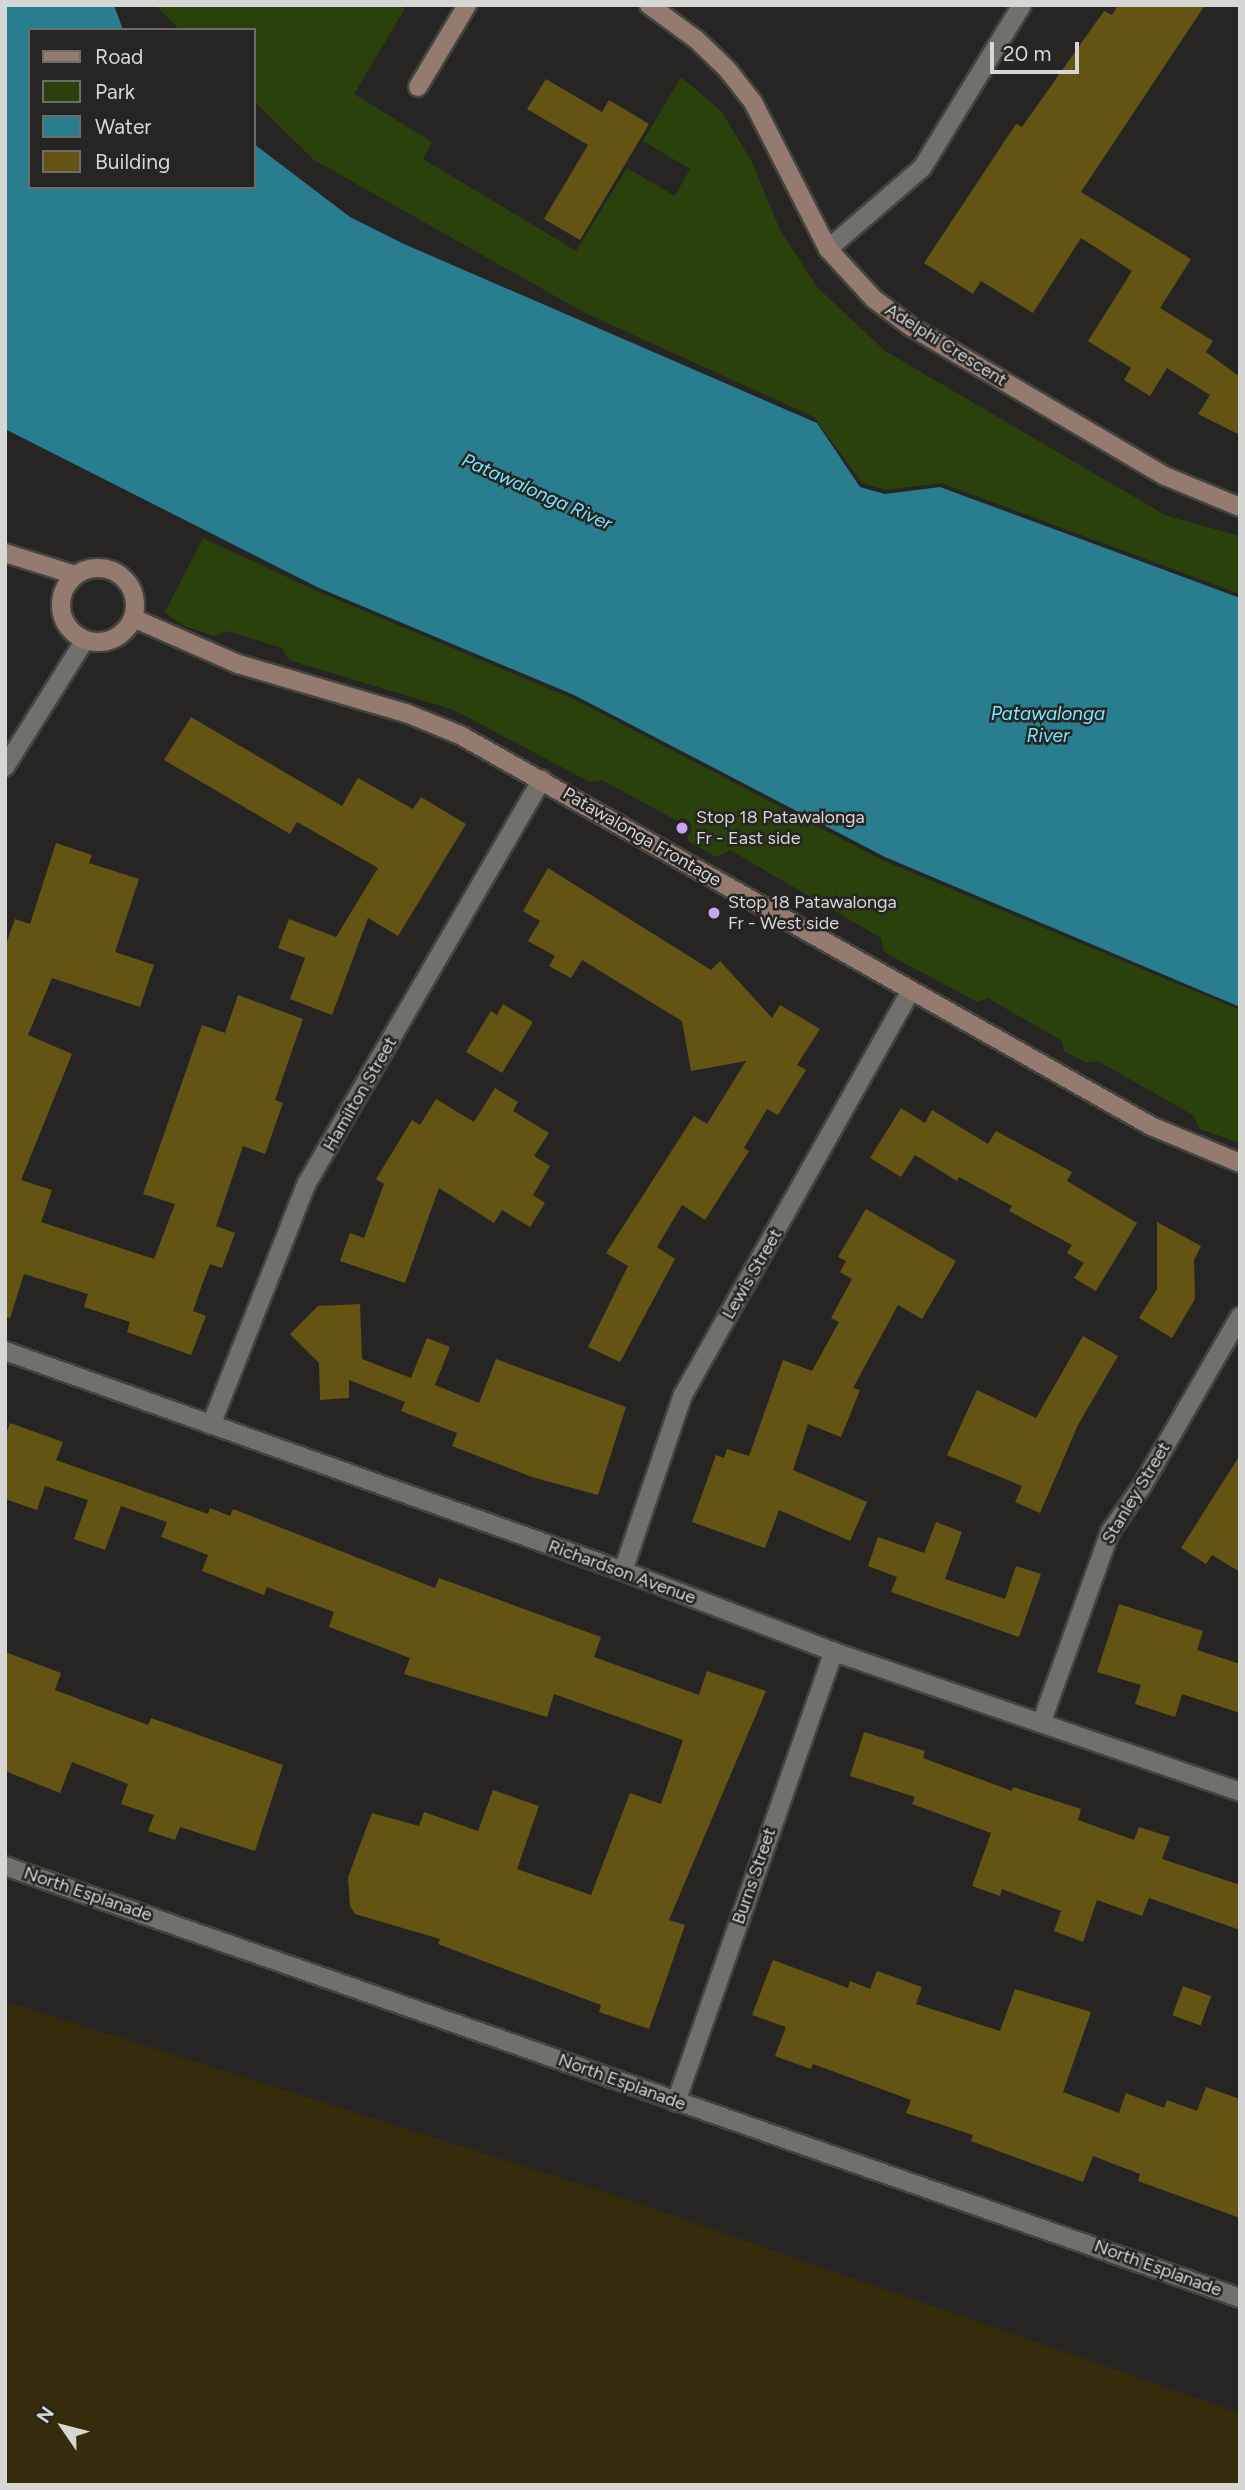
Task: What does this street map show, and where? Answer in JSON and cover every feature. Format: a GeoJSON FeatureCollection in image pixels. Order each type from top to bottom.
{"type":"FeatureCollection","features":[{"type":"Feature","properties":{"kind":"street"},"geometry":{"type":"LineString","coordinates":[[418,87],[467,5]]}},
{"type":"Feature","properties":{"kind":"street","name":"Adelphi Crescent"},"geometry":{"type":"LineString","coordinates":[[649,5],[697,40],[753,102],[828,248],[874,299],[910,326],[1165,476],[1240,506]]}},
{"type":"Feature","properties":{"kind":"street"},"geometry":{"type":"LineString","coordinates":[[828,248],[922,168],[1022,5]]}},
{"type":"Feature","properties":{"kind":"street"},"geometry":{"type":"LineString","coordinates":[[5,553],[75,575],[100,568],[126,579],[133,590],[133,618],[117,637],[104,642],[85,640],[71,631],[61,607],[65,587],[75,575]]}},
{"type":"Feature","properties":{"kind":"street","name":"Patawalonga Frontage"},"geometry":{"type":"LineString","coordinates":[[133,618],[238,664],[406,713],[460,735],[1151,1126],[1240,1163]]}},
{"type":"Feature","properties":{"kind":"street"},"geometry":{"type":"LineString","coordinates":[[5,767],[85,640]]}},
{"type":"Feature","properties":{"kind":"street","name":"Hamilton Street"},"geometry":{"type":"LineString","coordinates":[[211,1425],[307,1183],[542,779]]}},
{"type":"Feature","properties":{"kind":"street","name":"Lewis Street"},"geometry":{"type":"LineString","coordinates":[[622,1571],[683,1395],[911,991]]}},
{"type":"Feature","properties":{"kind":"street","name":"Stanley Street"},"geometry":{"type":"LineString","coordinates":[[1042,1721],[1110,1532],[1142,1486],[1240,1316]]}},
{"type":"Feature","properties":{"kind":"street","name":"Richardson Avenue"},"geometry":{"type":"LineString","coordinates":[[5,1351],[622,1571],[834,1652],[1042,1721],[1240,1792]]}},
{"type":"Feature","properties":{"kind":"street","name":"Burns Street"},"geometry":{"type":"LineString","coordinates":[[676,2102],[834,1652]]}},
{"type":"Feature","properties":{"kind":"street","name":"North Esplanade"},"geometry":{"type":"LineString","coordinates":[[5,1866],[676,2102],[855,2160],[1240,2298]]}},
{"type":"Feature","properties":{"kind":"green space"},"geometry":{"type":"Polygon","coordinates":[[[155,5],[407,5],[354,94],[432,142],[423,159],[576,251],[627,168],[675,196],[690,169],[643,141],[681,77],[721,111],[752,162],[780,230],[817,287],[885,351],[1167,516],[1240,536],[1240,594],[941,483],[885,490],[862,483],[814,417],[585,313],[314,160],[256,103],[256,28],[178,28],[155,5]]]}},
{"type":"Feature","properties":{"kind":"green space"},"geometry":{"type":"Polygon","coordinates":[[[203,538],[317,591],[578,701],[882,860],[1240,1010],[1240,1143],[1200,1129],[1193,1115],[1098,1061],[1087,1063],[1064,1051],[1062,1041],[988,998],[977,1002],[884,952],[881,938],[730,850],[716,857],[688,841],[688,827],[602,780],[590,782],[454,710],[289,660],[282,648],[228,631],[214,636],[184,626],[165,612],[203,538]]]}},
{"type":"Feature","properties":{"kind":"sand"},"geometry":{"type":"Polygon","coordinates":[[[5,2001],[611,2194],[1240,2413],[1240,2485],[5,2485],[5,2001]]]}},
{"type":"Feature","properties":{"kind":"water","name":"Patawalonga River"},"geometry":{"type":"Polygon","coordinates":[[[5,5],[114,5],[122,28],[28,28],[28,189],[256,189],[256,146],[350,217],[404,244],[817,423],[860,487],[885,494],[940,487],[1240,598],[1240,1007],[885,857],[574,695],[319,588],[5,429],[5,5]]]}},
{"type":"Feature","properties":{"kind":"building"},"geometry":{"type":"Polygon","coordinates":[[[1118,5],[1205,5],[1081,192],[1191,259],[1160,308],[1213,341],[1206,352],[1240,377],[1240,435],[1198,414],[1210,395],[1167,368],[1150,396],[1124,380],[1131,368],[1088,341],[1132,271],[1081,238],[1033,313],[981,281],[973,294],[924,263],[1016,124],[1022,127],[1104,11],[1112,15],[1118,5]]]}},
{"type":"Feature","properties":{"kind":"building"},"geometry":{"type":"Polygon","coordinates":[[[546,79],[602,112],[609,100],[649,124],[580,240],[544,219],[588,145],[527,109],[546,79]]]}},
{"type":"Feature","properties":{"kind":"building"},"geometry":{"type":"Polygon","coordinates":[[[191,717],[342,806],[358,778],[413,809],[421,797],[466,824],[398,936],[368,918],[332,1015],[290,999],[305,958],[278,948],[289,919],[336,937],[378,868],[297,822],[290,834],[164,760],[191,717]]]}},
{"type":"Feature","properties":{"kind":"building"},"geometry":{"type":"Polygon","coordinates":[[[56,843],[92,855],[89,863],[139,879],[115,952],[154,965],[140,1007],[52,978],[28,1035],[72,1054],[21,1180],[52,1190],[41,1222],[154,1259],[175,1204],[143,1194],[202,1025],[225,1033],[238,995],[303,1019],[275,1100],[283,1103],[265,1154],[243,1146],[216,1226],[235,1233],[222,1268],[210,1264],[202,1285],[193,1311],[206,1316],[191,1355],[127,1332],[130,1322],[84,1307],[88,1294],[24,1274],[10,1318],[5,1317],[5,947],[15,919],[30,924],[56,843]]]}},
{"type":"Feature","properties":{"kind":"building"},"geometry":{"type":"Polygon","coordinates":[[[548,868],[711,970],[720,961],[772,1018],[780,1005],[820,1029],[797,1065],[806,1070],[778,1115],[767,1109],[744,1148],[749,1151],[705,1220],[682,1205],[657,1247],[675,1259],[620,1362],[588,1347],[628,1266],[606,1253],[694,1116],[707,1124],[746,1061],[691,1071],[682,1021],[582,960],[571,978],[549,966],[555,956],[528,941],[540,921],[523,911],[548,868]]]}},
{"type":"Feature","properties":{"kind":"building"},"geometry":{"type":"Polygon","coordinates":[[[503,1004],[533,1022],[502,1073],[466,1052],[491,1011],[497,1015],[503,1004]]]}},
{"type":"Feature","properties":{"kind":"building"},"geometry":{"type":"Polygon","coordinates":[[[495,1088],[518,1102],[513,1111],[549,1133],[534,1156],[550,1166],[533,1195],[545,1203],[530,1227],[502,1210],[494,1223],[439,1188],[405,1283],[340,1261],[350,1233],[364,1238],[384,1184],[376,1179],[412,1120],[420,1125],[436,1099],[474,1122],[495,1088]]]}},
{"type":"Feature","properties":{"kind":"building"},"geometry":{"type":"Polygon","coordinates":[[[901,1108],[925,1123],[932,1110],[988,1144],[996,1131],[1072,1172],[1067,1181],[1137,1223],[1096,1291],[1074,1278],[1084,1263],[1067,1253],[1072,1245],[1009,1211],[1012,1206],[959,1177],[957,1181],[915,1155],[901,1177],[870,1158],[901,1108]]]}},
{"type":"Feature","properties":{"kind":"building"},"geometry":{"type":"Polygon","coordinates":[[[866,1209],[956,1261],[922,1319],[898,1305],[853,1388],[860,1390],[841,1437],[808,1424],[793,1470],[867,1502],[850,1541],[779,1510],[765,1548],[692,1522],[716,1455],[724,1458],[727,1449],[749,1456],[783,1360],[812,1371],[839,1322],[831,1318],[852,1279],[840,1272],[846,1261],[838,1257],[866,1209]]]}},
{"type":"Feature","properties":{"kind":"building"},"geometry":{"type":"Polygon","coordinates":[[[1157,1222],[1201,1246],[1194,1260],[1195,1299],[1172,1338],[1139,1318],[1157,1289],[1157,1222]]]}},
{"type":"Feature","properties":{"kind":"building"},"geometry":{"type":"Polygon","coordinates":[[[360,1304],[362,1359],[411,1378],[427,1338],[450,1347],[435,1385],[479,1403],[496,1359],[626,1407],[598,1495],[532,1477],[452,1446],[457,1433],[401,1411],[405,1402],[349,1380],[349,1398],[320,1400],[319,1363],[290,1334],[318,1306],[360,1304]]]}},
{"type":"Feature","properties":{"kind":"building"},"geometry":{"type":"Polygon","coordinates":[[[1083,1336],[1118,1356],[1078,1425],[1040,1513],[1015,1502],[1022,1486],[947,1455],[977,1390],[1036,1418],[1083,1336]]]}},
{"type":"Feature","properties":{"kind":"building"},"geometry":{"type":"Polygon","coordinates":[[[10,1423],[63,1442],[56,1460],[208,1514],[210,1508],[230,1516],[233,1509],[435,1588],[439,1578],[601,1637],[594,1657],[699,1695],[707,1671],[766,1691],[669,1920],[685,1925],[649,2029],[599,2012],[601,2005],[438,1944],[440,1939],[355,1914],[350,1906],[348,1877],[372,1813],[419,1826],[424,1812],[478,1831],[493,1790],[539,1806],[517,1869],[591,1895],[630,1793],[661,1804],[683,1740],[554,1694],[547,1717],[404,1674],[410,1658],[329,1627],[334,1612],[267,1587],[264,1595],[202,1571],[208,1555],[161,1537],[167,1522],[121,1506],[105,1550],[74,1539],[88,1500],[45,1486],[37,1510],[5,1499],[5,1437],[10,1423]]]}},
{"type":"Feature","properties":{"kind":"building"},"geometry":{"type":"Polygon","coordinates":[[[1240,1455],[1240,1572],[1212,1555],[1206,1564],[1181,1548],[1240,1455]]]}},
{"type":"Feature","properties":{"kind":"building"},"geometry":{"type":"Polygon","coordinates":[[[936,1522],[962,1532],[945,1579],[1005,1599],[1016,1566],[1041,1574],[1019,1637],[891,1592],[897,1577],[868,1566],[878,1537],[924,1553],[936,1522]]]}},
{"type":"Feature","properties":{"kind":"building"},"geometry":{"type":"Polygon","coordinates":[[[1119,1604],[1203,1631],[1197,1650],[1240,1664],[1240,1713],[1182,1694],[1175,1717],[1135,1704],[1141,1685],[1097,1672],[1119,1604]]]}},
{"type":"Feature","properties":{"kind":"building"},"geometry":{"type":"Polygon","coordinates":[[[5,1652],[61,1673],[55,1690],[148,1725],[151,1718],[283,1765],[255,1851],[180,1827],[175,1840],[148,1831],[154,1815],[121,1804],[128,1784],[72,1762],[60,1793],[5,1771],[5,1652]]]}},
{"type":"Feature","properties":{"kind":"building"},"geometry":{"type":"Polygon","coordinates":[[[864,1732],[925,1751],[923,1758],[1012,1791],[1013,1787],[1081,1809],[1078,1820],[1134,1840],[1139,1827],[1170,1837],[1162,1859],[1240,1885],[1240,1930],[1149,1898],[1142,1916],[1097,1900],[1083,1942],[1054,1931],[1061,1911],[1002,1889],[1000,1896],[972,1886],[991,1833],[912,1804],[915,1797],[850,1776],[864,1732]]]}},
{"type":"Feature","properties":{"kind":"building"},"geometry":{"type":"Polygon","coordinates":[[[773,1960],[848,1988],[850,1981],[870,1989],[877,1971],[922,1987],[916,2004],[1000,2031],[1015,1989],[1091,2012],[1063,2092],[1119,2113],[1126,2093],[1164,2108],[1167,2100],[1197,2111],[1206,2087],[1240,2099],[1240,2218],[1138,2181],[1140,2174],[1093,2156],[1083,2182],[971,2141],[973,2135],[906,2113],[911,2100],[813,2064],[811,2069],[775,2056],[786,2027],[752,2015],[773,1960]]]}},
{"type":"Feature","properties":{"kind":"building"},"geometry":{"type":"Polygon","coordinates":[[[1183,1986],[1211,1996],[1201,2025],[1172,2015],[1183,1986]]]}},
{"type":"Feature","properties":{"kind":"place","name":"Stop 18 Patawalonga Fr - East side"},"geometry":{"type":"Point","coordinates":[682,828]}},
{"type":"Feature","properties":{"kind":"place","name":"Stop 18 Patawalonga Fr - West side"},"geometry":{"type":"Point","coordinates":[714,913]}}]}
